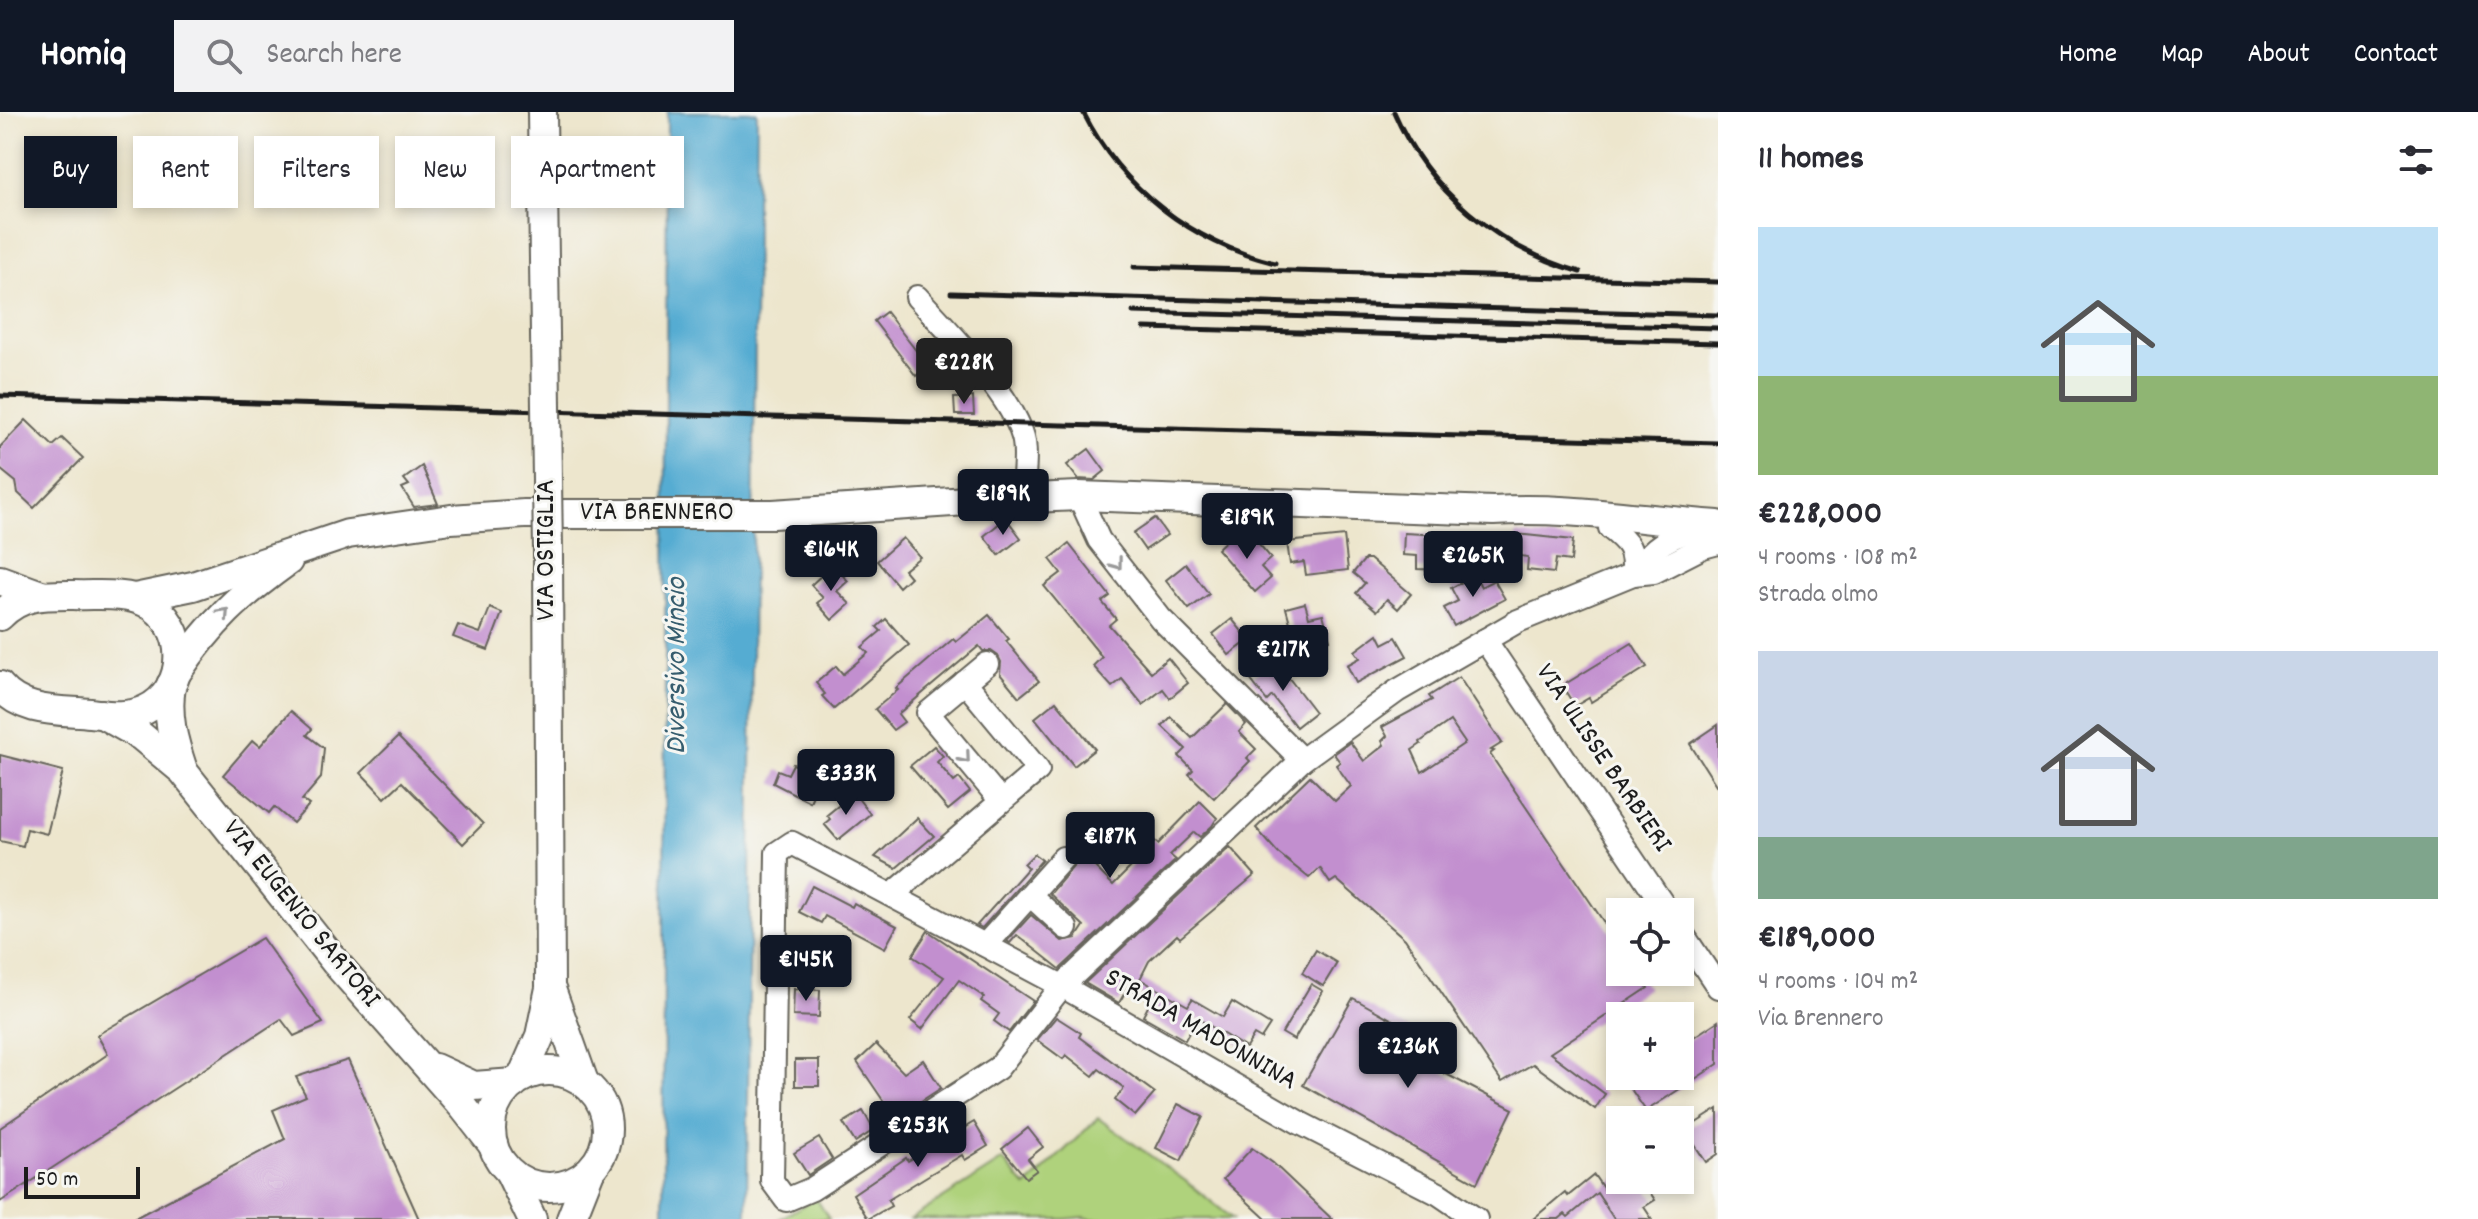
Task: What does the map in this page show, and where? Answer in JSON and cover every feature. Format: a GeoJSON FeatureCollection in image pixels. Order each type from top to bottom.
{"type":"FeatureCollection","features":[{"type":"Feature","properties":{"kind":"main road","name":"VIA OSTIGLIA"},"geometry":{"type":"LineString","coordinates":[[518,1080],[537,1046],[550,988],[542,112]]}},
{"type":"Feature","properties":{"kind":"main road","name":"VIA BRENNERO"},"geometry":{"type":"LineString","coordinates":[[41,595],[135,598],[183,589],[348,534],[451,519],[524,514],[773,514],[1060,497],[1493,511],[1597,511],[1718,541]]}},
{"type":"Feature","properties":{"kind":"main road","name":"VIA BRENNERO"},"geometry":{"type":"LineString","coordinates":[[1493,511],[1610,528],[1718,527]]}},
{"type":"Feature","properties":{"kind":"main road","name":"VIA BRENNERO"},"geometry":{"type":"LineString","coordinates":[[102,714],[127,715],[156,703],[201,637],[228,608],[304,548]]}},
{"type":"Feature","properties":{"kind":"main road"},"geometry":{"type":"LineString","coordinates":[[0,580],[41,595]]}},
{"type":"Feature","properties":{"kind":"main road"},"geometry":{"type":"LineString","coordinates":[[0,616],[19,601],[41,595]]}},
{"type":"Feature","properties":{"kind":"main road","name":"VIA EUGENIO SARTORI"},"geometry":{"type":"LineString","coordinates":[[135,598],[155,608],[173,630],[179,653],[168,705],[170,726],[183,771]]}},
{"type":"Feature","properties":{"kind":"main road"},"geometry":{"type":"LineString","coordinates":[[3,693],[38,708],[102,714]]}},
{"type":"Feature","properties":{"kind":"main road","name":"VIA EUGENIO SARTORI"},"geometry":{"type":"LineString","coordinates":[[102,714],[141,736],[183,771],[336,963],[493,1145]]}},
{"type":"Feature","properties":{"kind":"main road","name":"VIA OSTIGLIA"},"geometry":{"type":"LineString","coordinates":[[550,988],[584,1082]]}},
{"type":"Feature","properties":{"kind":"main road","name":"VIA EUGENIO SARTORI"},"geometry":{"type":"LineString","coordinates":[[418,1058],[474,1086],[518,1080]]}},
{"type":"Feature","properties":{"kind":"main road"},"geometry":{"type":"LineString","coordinates":[[532,1219],[493,1145],[491,1125],[495,1107],[518,1080],[539,1072],[553,1071],[584,1082],[601,1103],[608,1123],[603,1153],[590,1171],[571,1219]]}},
{"type":"Feature","properties":{"kind":"main road"},"geometry":{"type":"LineString","coordinates":[[510,1173],[526,1183],[549,1188],[569,1185],[590,1171]]}},
{"type":"Feature","properties":{"kind":"street"},"geometry":{"type":"LineString","coordinates":[[917,297],[970,356],[1004,401],[1023,437],[1026,456],[1024,481],[1060,497],[1099,540],[1161,619],[1302,760]]}},
{"type":"Feature","properties":{"kind":"street"},"geometry":{"type":"LineString","coordinates":[[1610,528],[1626,540],[1633,557],[1633,574]]}},
{"type":"Feature","properties":{"kind":"street"},"geometry":{"type":"LineString","coordinates":[[1664,528],[1673,553],[1664,567]]}},
{"type":"Feature","properties":{"kind":"street"},"geometry":{"type":"LineString","coordinates":[[1633,574],[1656,546],[1664,528]]}},
{"type":"Feature","properties":{"kind":"street"},"geometry":{"type":"LineString","coordinates":[[1062,986],[1302,760],[1397,691],[1518,621],[1633,574],[1654,572],[1718,541]]}},
{"type":"Feature","properties":{"kind":"street","name":"VIA ULISSE BARBIERI"},"geometry":{"type":"LineString","coordinates":[[1485,640],[1659,898]]}},
{"type":"Feature","properties":{"kind":"street"},"geometry":{"type":"LineString","coordinates":[[987,664],[921,719],[1001,801]]}},
{"type":"Feature","properties":{"kind":"street"},"geometry":{"type":"LineString","coordinates":[[892,895],[1038,770],[965,682]]}},
{"type":"Feature","properties":{"kind":"street","name":"STRADA MADONNINA"},"geometry":{"type":"LineString","coordinates":[[1062,986],[998,1068],[812,1189],[786,1200],[772,1181],[777,853],[792,843],[1062,986],[1300,1123],[1439,1194],[1476,1219]]}},
{"type":"Feature","properties":{"kind":"street"},"geometry":{"type":"LineString","coordinates":[[985,945],[1063,858]]}},
{"type":"Feature","properties":{"kind":"street"},"geometry":{"type":"LineString","coordinates":[[1030,895],[1066,928]]}},
{"type":"Feature","properties":{"kind":"street"},"geometry":{"type":"LineString","coordinates":[[1694,951],[1718,987]]}},
{"type":"Feature","properties":{"kind":"green space"},"geometry":{"type":"Polygon","coordinates":[[[1098,1118],[1233,1219],[911,1219],[1003,1160],[1026,1187],[1098,1118]]]}},
{"type":"Feature","properties":{"kind":"green space"},"geometry":{"type":"Polygon","coordinates":[[[816,1198],[829,1219],[779,1219],[816,1198]]]}},
{"type":"Feature","properties":{"kind":"water","name":"Diversivo Mincio"},"geometry":{"type":"Polygon","coordinates":[[[667,112],[757,112],[747,1219],[663,1219],[667,208],[684,208],[684,136],[667,136],[667,112]]]}},
{"type":"Feature","properties":{"kind":"building"},"geometry":{"type":"Polygon","coordinates":[[[886,312],[928,366],[916,376],[874,321],[886,312]]]}},
{"type":"Feature","properties":{"kind":"building"},"geometry":{"type":"Polygon","coordinates":[[[973,397],[974,415],[955,415],[954,398],[973,397]]]}},
{"type":"Feature","properties":{"kind":"building"},"geometry":{"type":"Polygon","coordinates":[[[26,420],[53,446],[62,438],[83,458],[34,508],[18,493],[16,482],[0,469],[0,447],[26,420]]]}},
{"type":"Feature","properties":{"kind":"building"},"geometry":{"type":"Polygon","coordinates":[[[1089,449],[1105,471],[1094,480],[1078,479],[1067,465],[1089,449]]]}},
{"type":"Feature","properties":{"kind":"building"},"geometry":{"type":"Polygon","coordinates":[[[422,466],[438,504],[414,507],[402,488],[409,485],[404,479],[422,466]]]}},
{"type":"Feature","properties":{"kind":"building"},"geometry":{"type":"Polygon","coordinates":[[[1006,518],[1021,538],[999,555],[984,536],[1006,518]]]}},
{"type":"Feature","properties":{"kind":"building"},"geometry":{"type":"Polygon","coordinates":[[[1155,518],[1167,535],[1145,550],[1133,533],[1155,518]]]}},
{"type":"Feature","properties":{"kind":"building"},"geometry":{"type":"Polygon","coordinates":[[[1404,533],[1461,536],[1460,556],[1445,556],[1444,570],[1417,569],[1417,556],[1403,555],[1404,533]]]}},
{"type":"Feature","properties":{"kind":"building"},"geometry":{"type":"Polygon","coordinates":[[[1516,534],[1573,540],[1571,561],[1556,559],[1554,573],[1527,570],[1528,557],[1513,555],[1516,534]]]}},
{"type":"Feature","properties":{"kind":"building"},"geometry":{"type":"Polygon","coordinates":[[[1232,535],[1242,547],[1253,537],[1271,558],[1261,567],[1271,578],[1255,592],[1217,549],[1232,535]]]}},
{"type":"Feature","properties":{"kind":"building"},"geometry":{"type":"Polygon","coordinates":[[[1344,536],[1348,570],[1306,575],[1304,562],[1290,564],[1287,542],[1344,536]]]}},
{"type":"Feature","properties":{"kind":"building"},"geometry":{"type":"Polygon","coordinates":[[[903,538],[920,557],[904,570],[910,577],[899,587],[877,561],[903,538]]]}},
{"type":"Feature","properties":{"kind":"building"},"geometry":{"type":"Polygon","coordinates":[[[1069,544],[1110,596],[1102,602],[1116,619],[1109,625],[1151,672],[1168,658],[1188,683],[1170,698],[1163,689],[1143,705],[1122,679],[1112,687],[1093,666],[1102,657],[1044,586],[1061,573],[1050,559],[1069,544]]]}},
{"type":"Feature","properties":{"kind":"building"},"geometry":{"type":"Polygon","coordinates":[[[1365,559],[1370,559],[1411,594],[1398,609],[1387,599],[1377,611],[1356,593],[1365,583],[1353,573],[1365,559]]]}},
{"type":"Feature","properties":{"kind":"building"},"geometry":{"type":"Polygon","coordinates":[[[1186,564],[1209,594],[1189,609],[1166,580],[1186,564]]]}},
{"type":"Feature","properties":{"kind":"building"},"geometry":{"type":"Polygon","coordinates":[[[836,568],[848,581],[837,591],[850,604],[832,620],[817,603],[823,598],[811,585],[825,572],[828,575],[836,568]]]}},
{"type":"Feature","properties":{"kind":"building"},"geometry":{"type":"Polygon","coordinates":[[[1475,575],[1481,587],[1494,580],[1505,599],[1454,626],[1444,608],[1458,601],[1451,588],[1475,575]]]}},
{"type":"Feature","properties":{"kind":"building"},"geometry":{"type":"Polygon","coordinates":[[[1305,603],[1309,617],[1323,614],[1330,640],[1318,643],[1320,658],[1301,663],[1286,608],[1305,603]]]}},
{"type":"Feature","properties":{"kind":"building"},"geometry":{"type":"Polygon","coordinates":[[[490,608],[502,613],[488,650],[453,637],[458,625],[480,633],[490,608]]]}},
{"type":"Feature","properties":{"kind":"building"},"geometry":{"type":"Polygon","coordinates":[[[989,615],[1039,681],[1019,697],[1000,674],[998,656],[991,651],[983,651],[979,646],[898,714],[904,722],[893,730],[875,709],[953,639],[956,642],[989,615]]]}},
{"type":"Feature","properties":{"kind":"building"},"geometry":{"type":"Polygon","coordinates":[[[886,619],[909,645],[834,709],[822,696],[825,694],[816,683],[836,666],[843,674],[868,653],[862,647],[881,631],[877,627],[886,619]]]}},
{"type":"Feature","properties":{"kind":"building"},"geometry":{"type":"Polygon","coordinates":[[[1232,619],[1249,640],[1229,655],[1213,634],[1232,619]]]}},
{"type":"Feature","properties":{"kind":"building"},"geometry":{"type":"Polygon","coordinates":[[[1378,634],[1383,644],[1396,637],[1407,656],[1356,683],[1347,665],[1360,658],[1355,651],[1378,634]]]}},
{"type":"Feature","properties":{"kind":"building"},"geometry":{"type":"Polygon","coordinates":[[[1632,643],[1647,667],[1591,702],[1589,698],[1575,706],[1562,686],[1632,643]]]}},
{"type":"Feature","properties":{"kind":"building"},"geometry":{"type":"Polygon","coordinates":[[[1275,660],[1315,712],[1296,727],[1272,696],[1267,701],[1250,679],[1275,660]]]}},
{"type":"Feature","properties":{"kind":"building"},"geometry":{"type":"Polygon","coordinates":[[[1459,677],[1502,743],[1490,754],[1606,925],[1606,986],[1648,988],[1627,1002],[1606,1002],[1606,1016],[1550,1053],[1605,1094],[1595,1109],[1533,1064],[1502,1082],[1405,939],[1336,879],[1330,883],[1320,868],[1309,878],[1278,853],[1256,828],[1310,776],[1335,801],[1351,786],[1336,765],[1340,762],[1334,754],[1350,742],[1364,761],[1384,745],[1382,741],[1387,736],[1382,727],[1432,700],[1429,696],[1459,677]],[[1450,721],[1412,750],[1422,772],[1465,743],[1450,721]]]}},
{"type":"Feature","properties":{"kind":"building"},"geometry":{"type":"Polygon","coordinates":[[[1056,701],[1095,749],[1074,766],[1035,718],[1056,701]]]}},
{"type":"Feature","properties":{"kind":"building"},"geometry":{"type":"Polygon","coordinates":[[[1227,704],[1246,724],[1239,732],[1256,749],[1247,758],[1250,761],[1214,798],[1189,774],[1193,770],[1179,756],[1186,749],[1162,726],[1171,717],[1192,738],[1227,704]]]}},
{"type":"Feature","properties":{"kind":"building"},"geometry":{"type":"Polygon","coordinates":[[[291,711],[312,729],[307,735],[324,748],[321,778],[302,800],[309,805],[293,823],[274,807],[269,813],[223,775],[253,740],[260,746],[291,711]]]}},
{"type":"Feature","properties":{"kind":"building"},"geometry":{"type":"Polygon","coordinates":[[[1718,725],[1718,788],[1690,744],[1718,725]]]}},
{"type":"Feature","properties":{"kind":"building"},"geometry":{"type":"Polygon","coordinates":[[[398,737],[483,824],[463,844],[402,782],[385,798],[361,773],[398,737]]]}},
{"type":"Feature","properties":{"kind":"building"},"geometry":{"type":"Polygon","coordinates":[[[934,746],[943,756],[937,762],[954,782],[959,778],[970,792],[948,810],[910,766],[934,746]]]}},
{"type":"Feature","properties":{"kind":"building"},"geometry":{"type":"Polygon","coordinates":[[[0,755],[63,771],[47,834],[27,829],[23,846],[0,841],[0,755]]]}},
{"type":"Feature","properties":{"kind":"building"},"geometry":{"type":"Polygon","coordinates":[[[856,757],[871,776],[853,790],[838,771],[856,757]]]}},
{"type":"Feature","properties":{"kind":"building"},"geometry":{"type":"Polygon","coordinates":[[[793,764],[821,776],[810,802],[773,783],[778,770],[788,774],[793,764]]]}},
{"type":"Feature","properties":{"kind":"building"},"geometry":{"type":"Polygon","coordinates":[[[854,793],[870,814],[838,840],[824,824],[830,819],[827,815],[854,793]]]}},
{"type":"Feature","properties":{"kind":"building"},"geometry":{"type":"Polygon","coordinates":[[[1200,801],[1217,818],[1200,837],[1194,832],[1170,855],[1176,860],[1060,969],[1017,935],[1010,943],[1007,941],[1031,915],[1062,941],[1076,938],[1084,926],[1050,894],[1077,858],[1123,813],[1158,844],[1200,801]],[[1115,837],[1090,862],[1113,885],[1133,865],[1127,860],[1133,854],[1115,837]]]}},
{"type":"Feature","properties":{"kind":"building"},"geometry":{"type":"Polygon","coordinates":[[[917,818],[934,836],[896,868],[875,857],[917,818]]]}},
{"type":"Feature","properties":{"kind":"building"},"geometry":{"type":"Polygon","coordinates":[[[1230,847],[1255,875],[1180,938],[1177,935],[1149,961],[1140,979],[1188,1006],[1192,999],[1223,1017],[1232,1002],[1270,1025],[1261,1039],[1254,1035],[1246,1048],[1197,1018],[1185,1040],[1143,1016],[1151,1001],[1128,987],[1119,1003],[1085,983],[1230,847]]]}},
{"type":"Feature","properties":{"kind":"building"},"geometry":{"type":"Polygon","coordinates":[[[1034,854],[1042,860],[982,928],[977,925],[1028,868],[1024,864],[1034,854]]]}},
{"type":"Feature","properties":{"kind":"building"},"geometry":{"type":"Polygon","coordinates":[[[812,886],[852,907],[854,903],[897,926],[885,948],[825,916],[821,923],[799,912],[812,886]]]}},
{"type":"Feature","properties":{"kind":"building"},"geometry":{"type":"Polygon","coordinates":[[[928,931],[1033,1001],[1009,1032],[994,1021],[999,1014],[981,1001],[984,997],[959,980],[922,1029],[910,1020],[944,977],[912,956],[928,931]]]}},
{"type":"Feature","properties":{"kind":"building"},"geometry":{"type":"Polygon","coordinates":[[[262,938],[323,1023],[294,1036],[281,1019],[0,1202],[0,1128],[108,1054],[97,1035],[262,938]]]}},
{"type":"Feature","properties":{"kind":"building"},"geometry":{"type":"Polygon","coordinates":[[[811,943],[812,967],[792,967],[791,944],[811,943]]]}},
{"type":"Feature","properties":{"kind":"building"},"geometry":{"type":"Polygon","coordinates":[[[1316,950],[1337,963],[1323,986],[1302,973],[1316,950]]]}},
{"type":"Feature","properties":{"kind":"building"},"geometry":{"type":"Polygon","coordinates":[[[1311,984],[1323,991],[1294,1040],[1282,1033],[1311,984]]]}},
{"type":"Feature","properties":{"kind":"building"},"geometry":{"type":"Polygon","coordinates":[[[794,989],[820,990],[819,1017],[793,1016],[794,989]]]}},
{"type":"Feature","properties":{"kind":"building"},"geometry":{"type":"Polygon","coordinates":[[[1353,998],[1454,1054],[1444,1073],[1513,1109],[1477,1183],[1303,1085],[1353,998]]]}},
{"type":"Feature","properties":{"kind":"building"},"geometry":{"type":"Polygon","coordinates":[[[1056,1017],[1081,1033],[1079,1037],[1155,1093],[1135,1116],[1115,1100],[1124,1088],[1099,1069],[1093,1076],[1066,1055],[1063,1059],[1037,1040],[1056,1017]]]}},
{"type":"Feature","properties":{"kind":"building"},"geometry":{"type":"Polygon","coordinates":[[[1718,1021],[1718,1064],[1694,1080],[1694,1037],[1718,1021]]]}},
{"type":"Feature","properties":{"kind":"building"},"geometry":{"type":"Polygon","coordinates":[[[876,1044],[904,1073],[923,1060],[941,1088],[895,1118],[857,1062],[876,1044]]]}},
{"type":"Feature","properties":{"kind":"building"},"geometry":{"type":"Polygon","coordinates":[[[348,1060],[419,1219],[133,1219],[285,1139],[273,1110],[306,1096],[296,1077],[348,1060]]]}},
{"type":"Feature","properties":{"kind":"building"},"geometry":{"type":"Polygon","coordinates":[[[795,1060],[819,1060],[819,1086],[795,1086],[795,1060]]]}},
{"type":"Feature","properties":{"kind":"building"},"geometry":{"type":"Polygon","coordinates":[[[1632,1090],[1678,1090],[1654,1106],[1643,1106],[1632,1090]]]}},
{"type":"Feature","properties":{"kind":"building"},"geometry":{"type":"Polygon","coordinates":[[[1178,1104],[1203,1117],[1181,1161],[1156,1148],[1178,1104]]]}},
{"type":"Feature","properties":{"kind":"building"},"geometry":{"type":"Polygon","coordinates":[[[1718,1109],[1718,1154],[1706,1162],[1694,1144],[1694,1124],[1718,1109]]]}},
{"type":"Feature","properties":{"kind":"building"},"geometry":{"type":"Polygon","coordinates":[[[863,1111],[874,1130],[855,1142],[843,1123],[863,1111]]]}},
{"type":"Feature","properties":{"kind":"building"},"geometry":{"type":"Polygon","coordinates":[[[974,1122],[988,1146],[965,1160],[962,1155],[932,1173],[888,1200],[891,1206],[868,1219],[853,1194],[906,1158],[908,1161],[974,1122]]]}},
{"type":"Feature","properties":{"kind":"building"},"geometry":{"type":"Polygon","coordinates":[[[1028,1128],[1043,1147],[1028,1159],[1037,1170],[1026,1178],[1002,1149],[1028,1128]]]}},
{"type":"Feature","properties":{"kind":"building"},"geometry":{"type":"Polygon","coordinates":[[[819,1138],[832,1159],[808,1175],[794,1153],[819,1138]]]}},
{"type":"Feature","properties":{"kind":"building"},"geometry":{"type":"Polygon","coordinates":[[[1252,1148],[1273,1163],[1332,1219],[1266,1219],[1223,1179],[1252,1148]]]}},
{"type":"Feature","properties":{"kind":"building"},"geometry":{"type":"Polygon","coordinates":[[[1594,1175],[1603,1188],[1606,1186],[1606,1194],[1651,1194],[1655,1200],[1644,1207],[1652,1219],[1614,1219],[1597,1193],[1568,1217],[1565,1214],[1559,1219],[1533,1219],[1565,1192],[1568,1196],[1594,1175]]]}},
{"type":"Feature","properties":{"kind":"railway"},"geometry":{"type":"LineString","coordinates":[[1083,112],[1117,165],[1162,208],[1215,242],[1275,263]]}},
{"type":"Feature","properties":{"kind":"railway"},"geometry":{"type":"LineString","coordinates":[[1394,112],[1408,141],[1426,167],[1469,213],[1521,248],[1580,272]]}},
{"type":"Feature","properties":{"kind":"railway"},"geometry":{"type":"LineString","coordinates":[[1134,267],[1718,282]]}},
{"type":"Feature","properties":{"kind":"railway"},"geometry":{"type":"LineString","coordinates":[[951,293],[1718,315]]}},
{"type":"Feature","properties":{"kind":"railway"},"geometry":{"type":"LineString","coordinates":[[1133,312],[1718,328]]}},
{"type":"Feature","properties":{"kind":"railway"},"geometry":{"type":"LineString","coordinates":[[1144,328],[1718,343]]}},
{"type":"Feature","properties":{"kind":"railway"},"geometry":{"type":"LineString","coordinates":[[0,396],[1718,443]]}}]}
